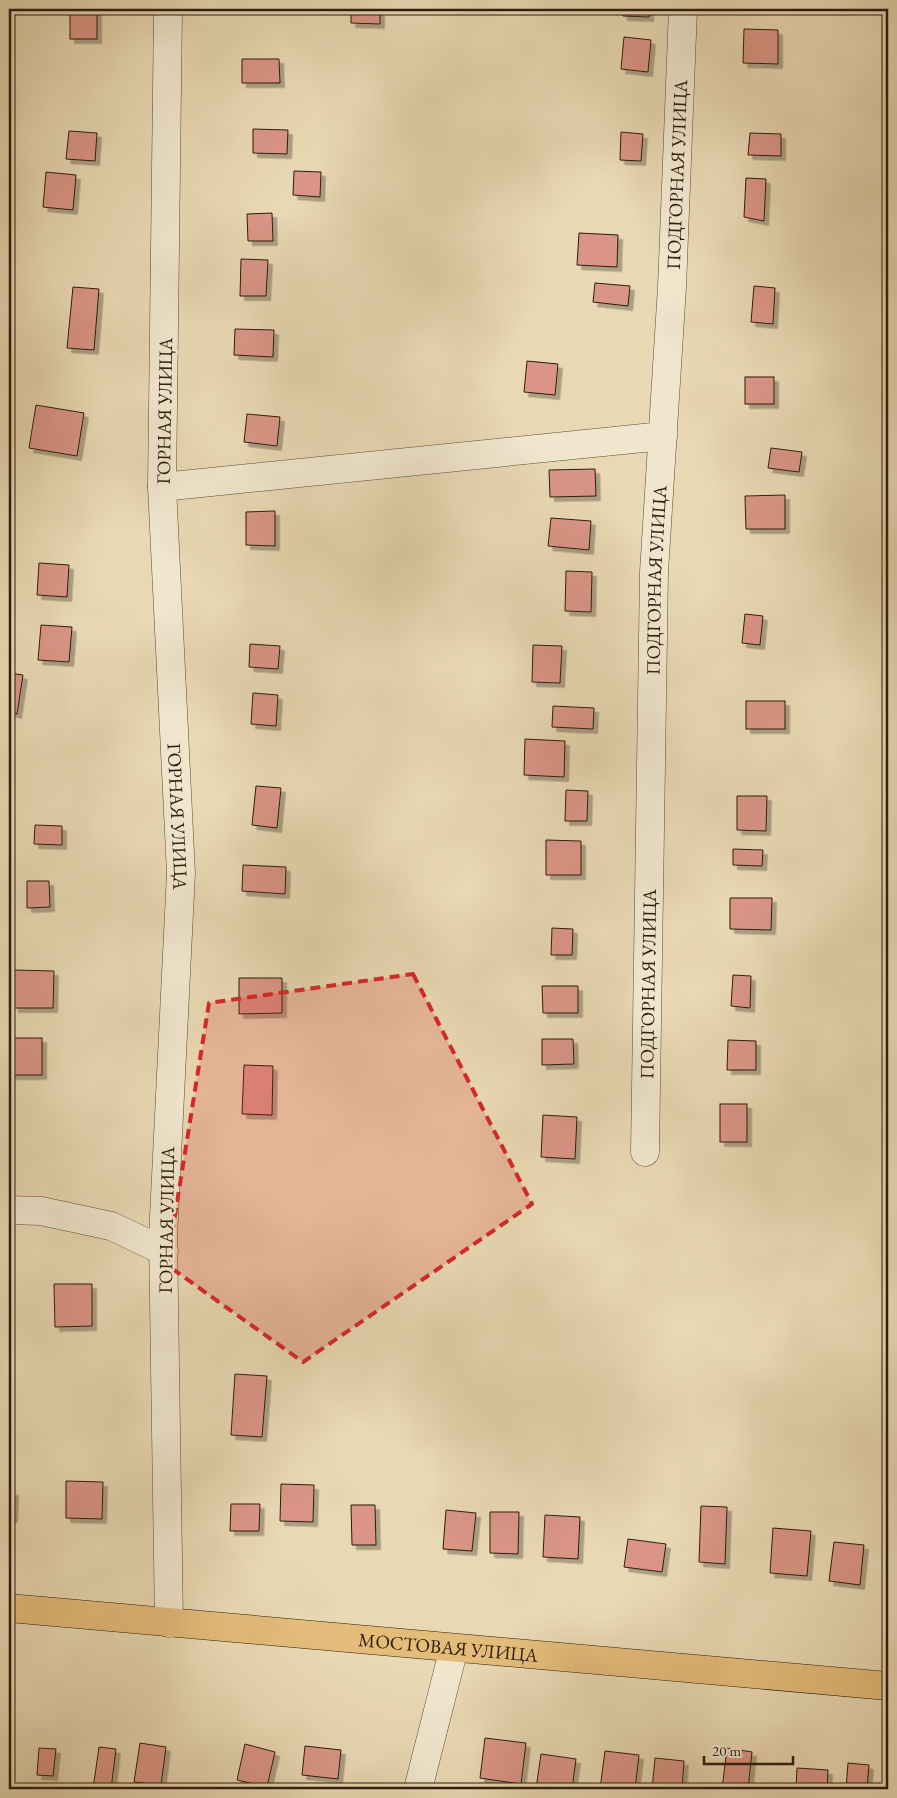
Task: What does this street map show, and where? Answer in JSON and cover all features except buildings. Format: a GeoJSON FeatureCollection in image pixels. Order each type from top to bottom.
{"type":"FeatureCollection","features":[{"type":"Feature","properties":{"kind":"main road","name":"МОСТОВАЯ УЛИЦА"},"geometry":{"type":"LineString","coordinates":[[9,1608],[888,1686]]}},
{"type":"Feature","properties":{"kind":"street","name":"ГОРНАЯ УЛИЦА"},"geometry":{"type":"LineString","coordinates":[[168,9],[162,487],[180,873],[164,1251],[169,1623]]}},
{"type":"Feature","properties":{"kind":"street","name":"ПОДГОРНАЯ УЛИЦА"},"geometry":{"type":"LineString","coordinates":[[645,1152],[654,582],[672,287],[683,9]]}},
{"type":"Feature","properties":{"kind":"street"},"geometry":{"type":"LineString","coordinates":[[162,487],[663,436]]}},
{"type":"Feature","properties":{"kind":"street"},"geometry":{"type":"LineString","coordinates":[[9,1210],[41,1211],[111,1226],[164,1251]]}},
{"type":"Feature","properties":{"kind":"street"},"geometry":{"type":"LineString","coordinates":[[418,1789],[454,1648]]}},
{"type":"Feature","properties":{"kind":"highlighted area"},"geometry":{"type":"Polygon","coordinates":[[[413,974],[532,1204],[303,1362],[167,1265],[209,1003],[413,974]]]}}]}
